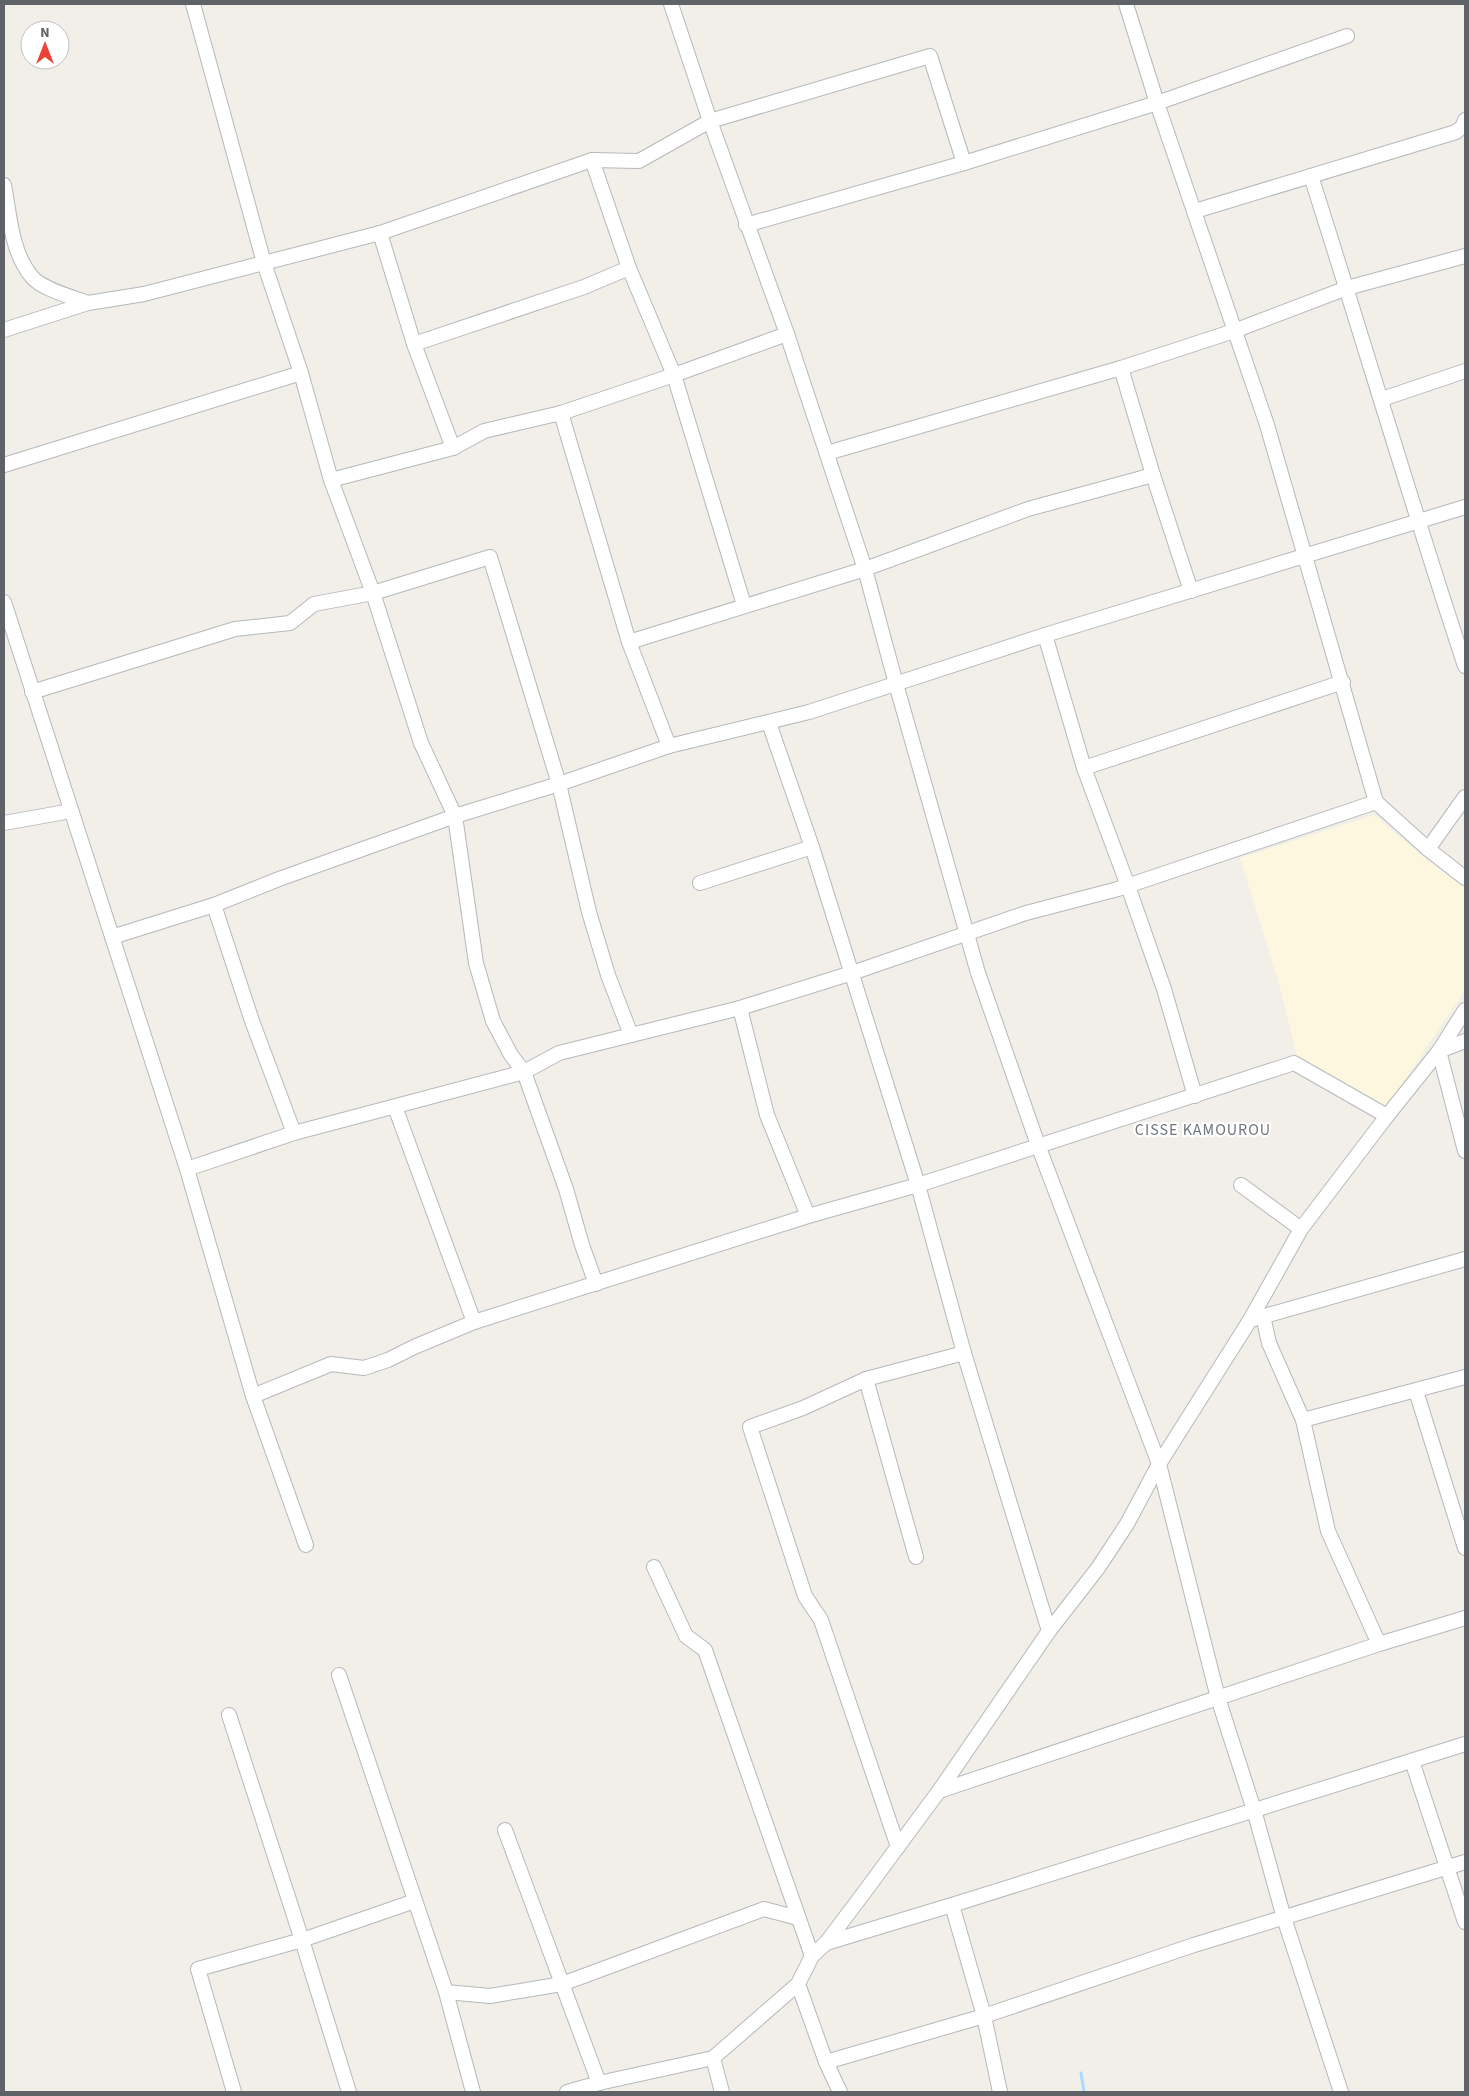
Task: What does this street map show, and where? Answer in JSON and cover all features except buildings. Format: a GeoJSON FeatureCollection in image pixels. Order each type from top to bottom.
{"type":"FeatureCollection","features":[{"type":"Feature","properties":{"kind":"street"},"geometry":{"type":"LineString","coordinates":[[193,4],[264,262],[301,373],[331,480],[373,593],[421,743],[455,816],[476,963],[493,1021],[511,1056],[524,1072],[566,1189],[582,1245],[596,1284]]}},
{"type":"Feature","properties":{"kind":"street"},"geometry":{"type":"LineString","coordinates":[[670,4],[746,224],[787,334],[865,569],[978,973],[1038,1145],[1159,1464],[1218,1698],[1254,1810],[1284,1918],[1341,2092]]}},
{"type":"Feature","properties":{"kind":"street"},"geometry":{"type":"LineString","coordinates":[[1126,4],[1267,425],[1304,556],[1343,682],[1376,802],[1428,849],[1465,878]]}},
{"type":"Feature","properties":{"kind":"street"},"geometry":{"type":"LineString","coordinates":[[746,224],[964,163],[1158,103],[1347,36]]}},
{"type":"Feature","properties":{"kind":"street"},"geometry":{"type":"LineString","coordinates":[[4,330],[88,303],[144,294],[380,233],[592,160],[639,161],[710,121],[930,56],[964,163]]}},
{"type":"Feature","properties":{"kind":"street"},"geometry":{"type":"LineString","coordinates":[[1195,210],[1456,132],[1465,120]]}},
{"type":"Feature","properties":{"kind":"street"},"geometry":{"type":"LineString","coordinates":[[592,160],[629,268],[674,375],[744,605]]}},
{"type":"Feature","properties":{"kind":"street"},"geometry":{"type":"LineString","coordinates":[[1311,176],[1382,399],[1418,522],[1465,666]]}},
{"type":"Feature","properties":{"kind":"street"},"geometry":{"type":"LineString","coordinates":[[4,186],[13,236],[19,254],[32,277],[52,289],[88,303]]}},
{"type":"Feature","properties":{"kind":"street"},"geometry":{"type":"LineString","coordinates":[[380,233],[414,344],[453,448]]}},
{"type":"Feature","properties":{"kind":"street"},"geometry":{"type":"LineString","coordinates":[[827,453],[1121,368],[1234,331],[1347,288],[1465,256]]}},
{"type":"Feature","properties":{"kind":"street"},"geometry":{"type":"LineString","coordinates":[[414,344],[584,287],[629,268]]}},
{"type":"Feature","properties":{"kind":"street"},"geometry":{"type":"LineString","coordinates":[[331,480],[453,448],[484,430],[561,413],[787,334]]}},
{"type":"Feature","properties":{"kind":"street"},"geometry":{"type":"LineString","coordinates":[[1121,368],[1153,475],[1191,591]]}},
{"type":"Feature","properties":{"kind":"street"},"geometry":{"type":"LineString","coordinates":[[1382,399],[1465,371]]}},
{"type":"Feature","properties":{"kind":"street"},"geometry":{"type":"LineString","coordinates":[[4,465],[301,373]]}},
{"type":"Feature","properties":{"kind":"street"},"geometry":{"type":"LineString","coordinates":[[561,413],[629,642],[669,746]]}},
{"type":"Feature","properties":{"kind":"street"},"geometry":{"type":"LineString","coordinates":[[629,642],[865,569],[1028,509],[1153,475]]}},
{"type":"Feature","properties":{"kind":"street"},"geometry":{"type":"LineString","coordinates":[[112,937],[214,905],[279,879],[455,816],[559,784],[669,746],[809,712],[1045,635],[1465,507]]}},
{"type":"Feature","properties":{"kind":"street"},"geometry":{"type":"LineString","coordinates":[[32,692],[235,629],[290,623],[314,604],[373,593],[490,557],[559,784],[579,862],[589,912],[608,975],[631,1035]]}},
{"type":"Feature","properties":{"kind":"street"},"geometry":{"type":"LineString","coordinates":[[4,602],[187,1169],[254,1396],[306,1545]]}},
{"type":"Feature","properties":{"kind":"street"},"geometry":{"type":"LineString","coordinates":[[1045,635],[1084,768],[1164,989],[1195,1096]]}},
{"type":"Feature","properties":{"kind":"street"},"geometry":{"type":"LineString","coordinates":[[1084,768],[1343,682]]}},
{"type":"Feature","properties":{"kind":"street"},"geometry":{"type":"LineString","coordinates":[[769,723],[812,847],[918,1185],[964,1353],[1049,1631]]}},
{"type":"Feature","properties":{"kind":"street"},"geometry":{"type":"LineString","coordinates":[[1428,849],[1465,797]]}},
{"type":"Feature","properties":{"kind":"street"},"geometry":{"type":"LineString","coordinates":[[187,1169],[294,1134],[524,1072],[559,1053],[740,1008],[852,973],[1026,913],[1128,886],[1376,802]]}},
{"type":"Feature","properties":{"kind":"street"},"geometry":{"type":"LineString","coordinates":[[4,823],[71,811]]}},
{"type":"Feature","properties":{"kind":"street"},"geometry":{"type":"LineString","coordinates":[[700,883],[812,847]]}},
{"type":"Feature","properties":{"kind":"street"},"geometry":{"type":"LineString","coordinates":[[214,905],[252,1021],[294,1134]]}},
{"type":"Feature","properties":{"kind":"street"},"geometry":{"type":"LineString","coordinates":[[740,1008],[767,1115],[808,1216]]}},
{"type":"Feature","properties":{"kind":"street"},"geometry":{"type":"LineString","coordinates":[[567,2092],[599,2083],[713,2058],[798,1984],[812,1956],[826,1943],[939,1791],[1049,1631],[1098,1568],[1126,1524],[1159,1464],[1256,1318],[1301,1229],[1439,1051],[1465,1010]]}},
{"type":"Feature","properties":{"kind":"street"},"geometry":{"type":"LineString","coordinates":[[1439,1051],[1465,1041]]}},
{"type":"Feature","properties":{"kind":"street"},"geometry":{"type":"LineString","coordinates":[[1439,1051],[1465,1151]]}},
{"type":"Feature","properties":{"kind":"street"},"geometry":{"type":"LineString","coordinates":[[254,1396],[331,1364],[364,1368],[388,1360],[414,1346],[474,1322],[808,1216],[918,1185],[1294,1063],[1387,1116]]}},
{"type":"Feature","properties":{"kind":"street"},"geometry":{"type":"LineString","coordinates":[[395,1107],[474,1322]]}},
{"type":"Feature","properties":{"kind":"street"},"geometry":{"type":"LineString","coordinates":[[1241,1186],[1301,1229]]}},
{"type":"Feature","properties":{"kind":"street"},"geometry":{"type":"LineString","coordinates":[[1256,1318],[1465,1259]]}},
{"type":"Feature","properties":{"kind":"street"},"geometry":{"type":"LineString","coordinates":[[1256,1318],[1303,1420],[1328,1531],[1379,1644]]}},
{"type":"Feature","properties":{"kind":"street"},"geometry":{"type":"LineString","coordinates":[[898,1846],[821,1620],[805,1596],[750,1427],[803,1408],[866,1380],[964,1353]]}},
{"type":"Feature","properties":{"kind":"street"},"geometry":{"type":"LineString","coordinates":[[1303,1420],[1416,1392],[1465,1377]]}},
{"type":"Feature","properties":{"kind":"street"},"geometry":{"type":"LineString","coordinates":[[866,1380],[916,1557]]}},
{"type":"Feature","properties":{"kind":"street"},"geometry":{"type":"LineString","coordinates":[[1416,1392],[1465,1548]]}},
{"type":"Feature","properties":{"kind":"street"},"geometry":{"type":"LineString","coordinates":[[654,1567],[686,1636],[705,1650],[812,1956]]}},
{"type":"Feature","properties":{"kind":"street"},"geometry":{"type":"LineString","coordinates":[[939,1791],[1379,1644],[1465,1618]]}},
{"type":"Feature","properties":{"kind":"street"},"geometry":{"type":"LineString","coordinates":[[339,1675],[446,1992],[473,2092]]}},
{"type":"Feature","properties":{"kind":"street"},"geometry":{"type":"LineString","coordinates":[[229,1716],[349,2092]]}},
{"type":"Feature","properties":{"kind":"street"},"geometry":{"type":"LineString","coordinates":[[826,1943],[1465,1744]]}},
{"type":"Feature","properties":{"kind":"street"},"geometry":{"type":"LineString","coordinates":[[1412,1761],[1465,1922]]}},
{"type":"Feature","properties":{"kind":"street"},"geometry":{"type":"LineString","coordinates":[[506,1830],[599,2083]]}},
{"type":"Feature","properties":{"kind":"street"},"geometry":{"type":"LineString","coordinates":[[826,2062],[984,2016],[1136,1964],[1465,1862]]}},
{"type":"Feature","properties":{"kind":"street"},"geometry":{"type":"LineString","coordinates":[[234,2092],[198,1969],[302,1940],[415,1901]]}},
{"type":"Feature","properties":{"kind":"street"},"geometry":{"type":"LineString","coordinates":[[952,1905],[984,2016],[1000,2092]]}},
{"type":"Feature","properties":{"kind":"street"},"geometry":{"type":"LineString","coordinates":[[446,1992],[490,1996],[562,1984],[764,1909],[798,1918]]}},
{"type":"Feature","properties":{"kind":"street"},"geometry":{"type":"LineString","coordinates":[[798,1984],[826,2062],[840,2092]]}},
{"type":"Feature","properties":{"kind":"street"},"geometry":{"type":"LineString","coordinates":[[713,2058],[722,2092]]}},
{"type":"Feature","properties":{"kind":"shaded area"},"geometry":{"type":"Polygon","coordinates":[[[1374,815],[1428,861],[1465,888],[1465,990],[1386,1108],[1352,1093],[1297,1056],[1278,980],[1240,858],[1374,815]]]}},
{"type":"Feature","properties":{"kind":"waterway"},"geometry":{"type":"LineString","coordinates":[[1081,2073],[1084,2092]]}},
{"type":"Feature","properties":{"kind":"district","name":"CISSE KAMOUROU"},"geometry":{"type":"Point","coordinates":[1203,1129]}}]}
